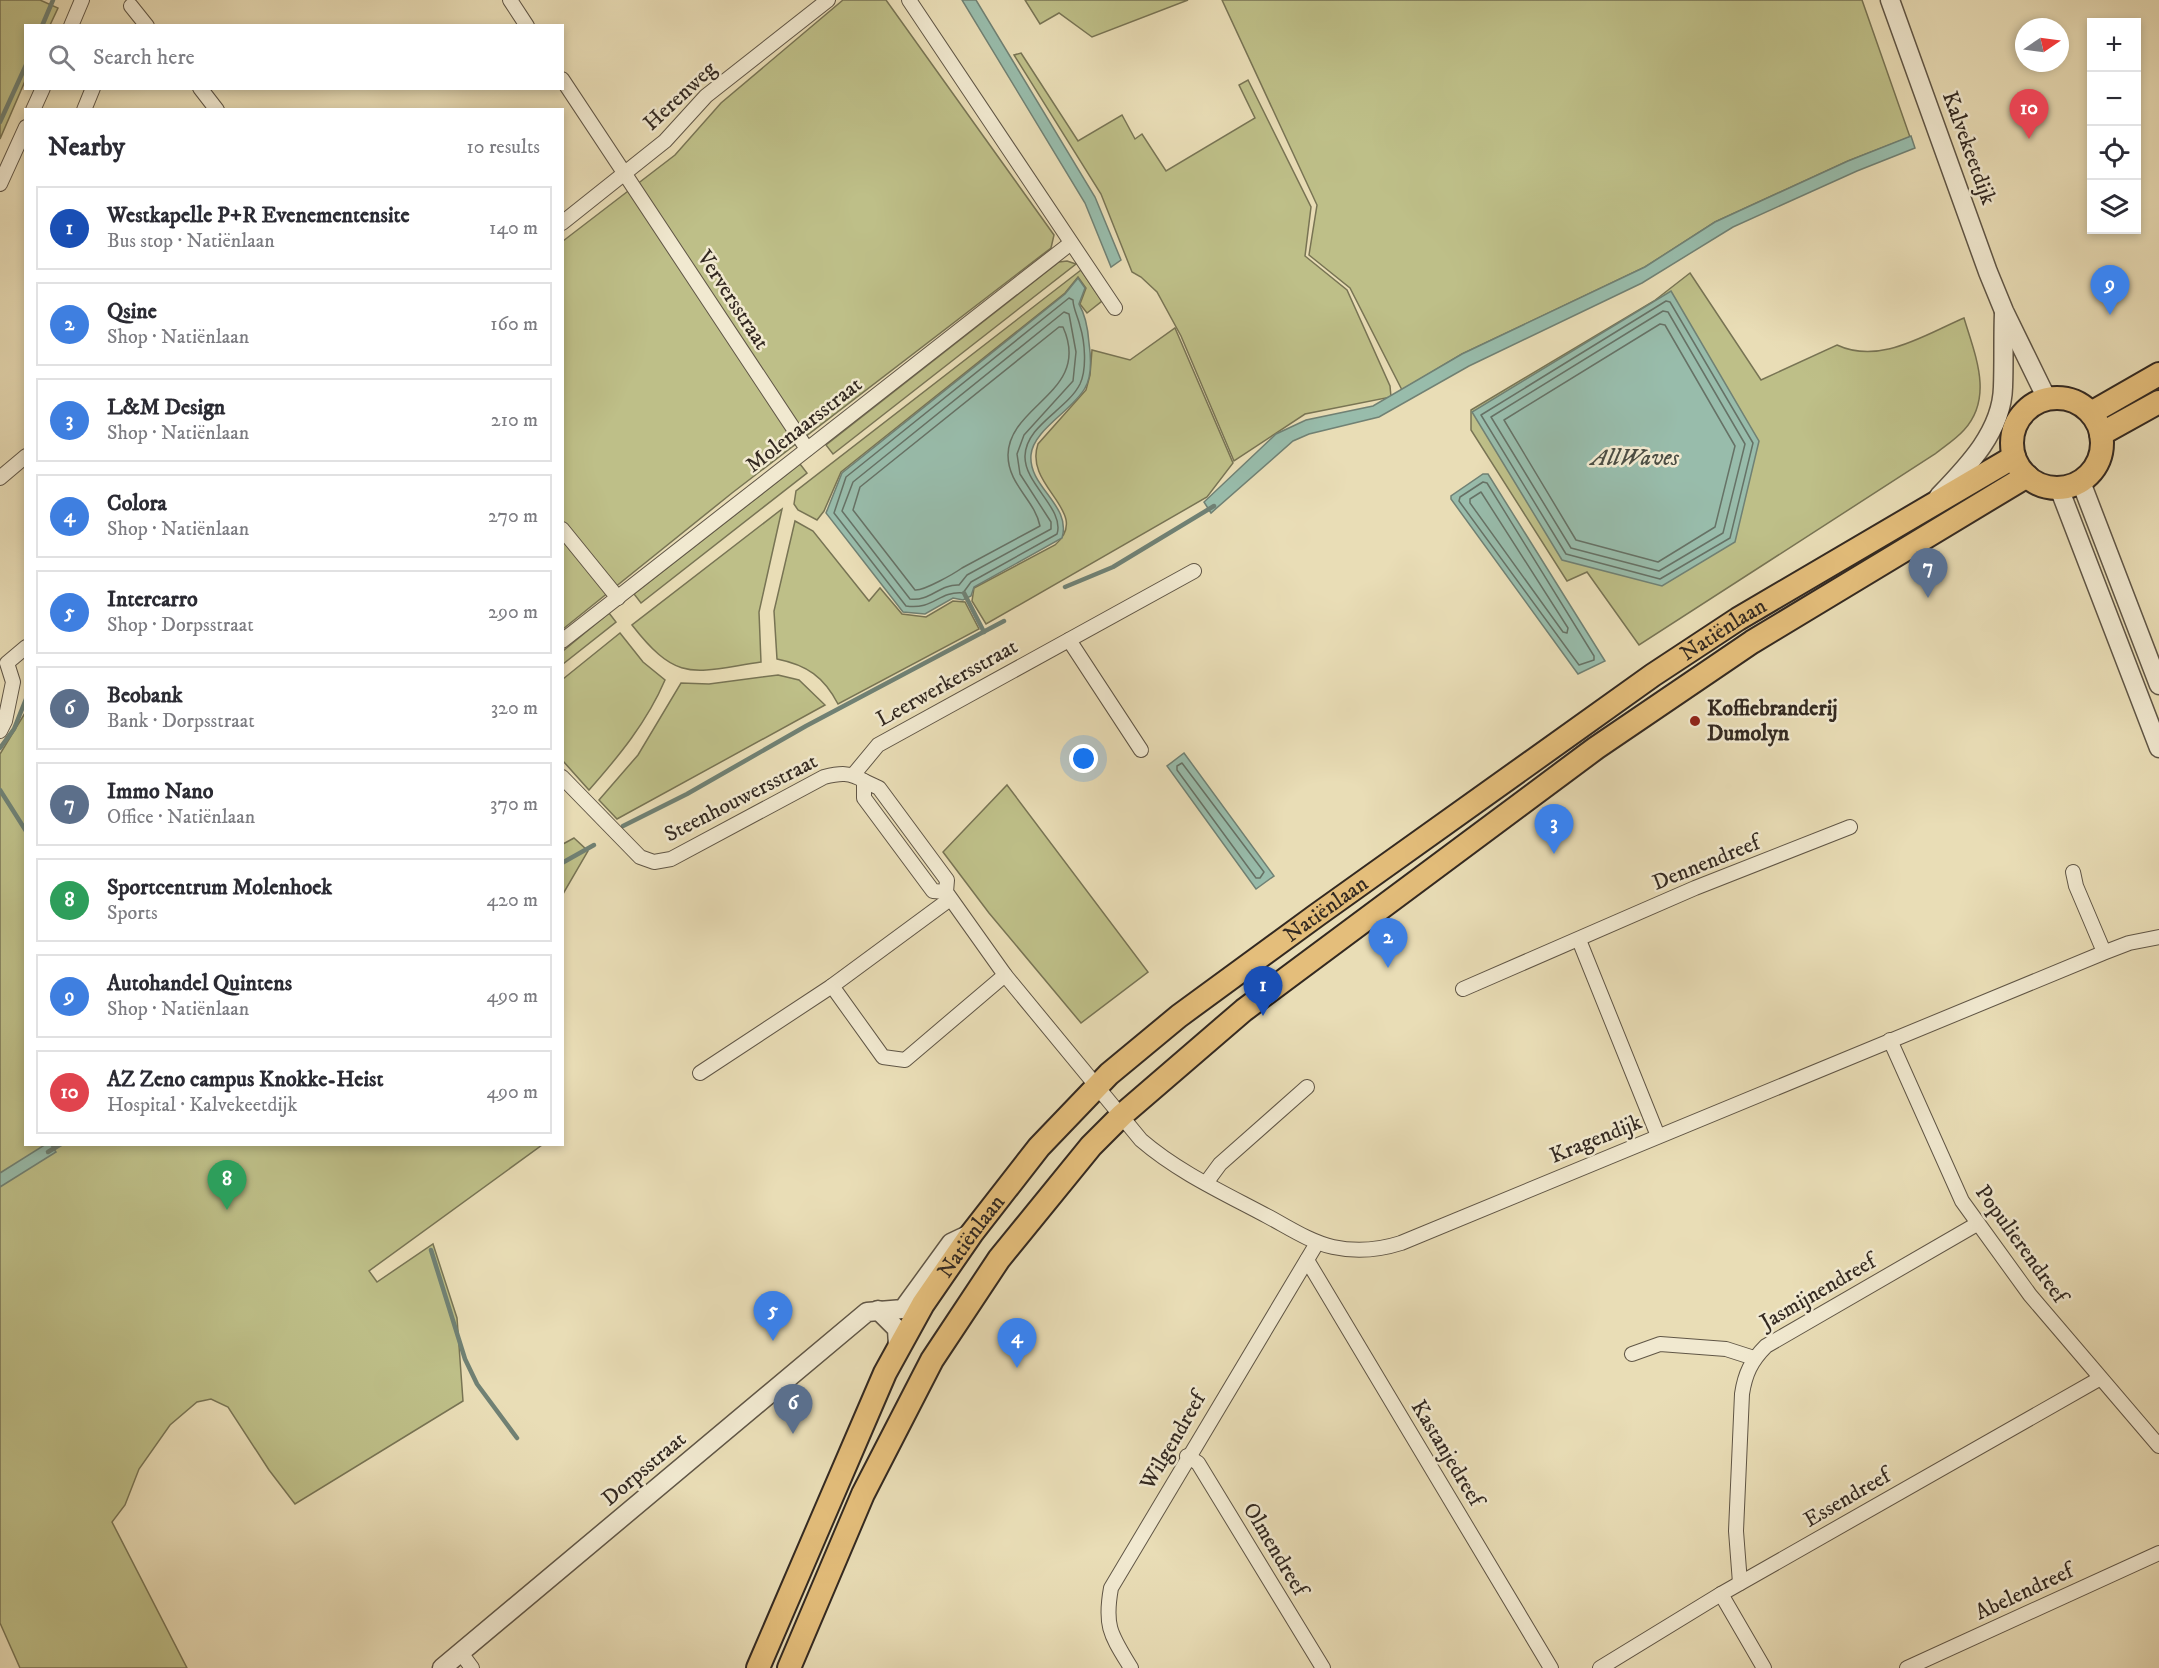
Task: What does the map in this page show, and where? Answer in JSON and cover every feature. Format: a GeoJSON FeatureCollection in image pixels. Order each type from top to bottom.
{"type":"FeatureCollection","features":[{"type":"Feature","properties":{"kind":"main road"},"geometry":{"type":"LineString","coordinates":[[2091,413],[2159,374]]}},
{"type":"Feature","properties":{"kind":"main road"},"geometry":{"type":"LineString","coordinates":[[2047,399],[2066,399],[2091,413],[2101,434],[2100,456],[2096,466],[2081,482],[2059,489],[2042,486],[2026,477],[2014,457],[2012,438],[2018,421],[2030,407],[2047,399]]}},
{"type":"Feature","properties":{"kind":"main road"},"geometry":{"type":"LineString","coordinates":[[2101,434],[2159,402]]}},
{"type":"Feature","properties":{"kind":"main road","name":"Natiënlaan"},"geometry":{"type":"LineString","coordinates":[[758,1668],[856,1438],[898,1346],[923,1304],[972,1233],[1039,1147],[1097,1087],[1198,1002],[1644,682],[1738,619],[2014,457]]}},
{"type":"Feature","properties":{"kind":"main road","name":"Natiënlaan"},"geometry":{"type":"LineString","coordinates":[[789,1668],[863,1494],[932,1360],[999,1259],[1091,1146],[1122,1115],[1244,1010],[1596,748],[1752,642],[2026,477]]}},
{"type":"Feature","properties":{"kind":"street"},"geometry":{"type":"LineString","coordinates":[[72,24],[82,0]]}},
{"type":"Feature","properties":{"kind":"street"},"geometry":{"type":"LineString","coordinates":[[510,0],[526,24]]}},
{"type":"Feature","properties":{"kind":"street","name":"Herenweg"},"geometry":{"type":"LineString","coordinates":[[564,221],[665,141],[706,96],[828,0]]}},
{"type":"Feature","properties":{"kind":"street"},"geometry":{"type":"LineString","coordinates":[[909,0],[1115,308]]}},
{"type":"Feature","properties":{"kind":"street","name":"Kalvekeetdijk"},"geometry":{"type":"LineString","coordinates":[[1890,0],[2004,311],[2047,399]]}},
{"type":"Feature","properties":{"kind":"street"},"geometry":{"type":"LineString","coordinates":[[131,6],[145,24]]}},
{"type":"Feature","properties":{"kind":"street","name":"Verversstraat"},"geometry":{"type":"LineString","coordinates":[[564,83],[807,449]]}},
{"type":"Feature","properties":{"kind":"street"},"geometry":{"type":"LineString","coordinates":[[34,108],[42,90]]}},
{"type":"Feature","properties":{"kind":"street"},"geometry":{"type":"LineString","coordinates":[[85,108],[92,90]]}},
{"type":"Feature","properties":{"kind":"street"},"geometry":{"type":"LineString","coordinates":[[202,90],[215,108]]}},
{"type":"Feature","properties":{"kind":"street"},"geometry":{"type":"LineString","coordinates":[[0,184],[20,155],[24,136]]}},
{"type":"Feature","properties":{"kind":"street","name":"Molenaarsstraat"},"geometry":{"type":"LineString","coordinates":[[564,639],[1071,243]]}},
{"type":"Feature","properties":{"kind":"street","name":"Kalvekeetdijk"},"geometry":{"type":"LineString","coordinates":[[1933,503],[1970,463],[1992,429],[2003,389],[2004,311]]}},
{"type":"Feature","properties":{"kind":"street"},"geometry":{"type":"LineString","coordinates":[[0,478],[24,458]]}},
{"type":"Feature","properties":{"kind":"street"},"geometry":{"type":"LineString","coordinates":[[2081,482],[2159,686]]}},
{"type":"Feature","properties":{"kind":"street"},"geometry":{"type":"LineString","coordinates":[[2059,489],[2159,748]]}},
{"type":"Feature","properties":{"kind":"street"},"geometry":{"type":"LineString","coordinates":[[564,531],[618,598]]}},
{"type":"Feature","properties":{"kind":"street","name":"Leerwerkersstraat"},"geometry":{"type":"LineString","coordinates":[[859,778],[878,745],[1194,571]]}},
{"type":"Feature","properties":{"kind":"street"},"geometry":{"type":"LineString","coordinates":[[1069,640],[1141,750]]}},
{"type":"Feature","properties":{"kind":"street"},"geometry":{"type":"LineString","coordinates":[[0,731],[5,721],[13,682],[7,663],[24,649]]}},
{"type":"Feature","properties":{"kind":"street","name":"Steenhouwersstraat"},"geometry":{"type":"LineString","coordinates":[[564,779],[640,857],[654,862],[671,859],[824,777],[840,773],[859,778]]}},
{"type":"Feature","properties":{"kind":"street"},"geometry":{"type":"LineString","coordinates":[[859,778],[864,798],[933,891],[948,895],[1005,975],[1122,1115]]}},
{"type":"Feature","properties":{"kind":"street","name":"Dennendreef"},"geometry":{"type":"LineString","coordinates":[[1463,989],[1695,888],[1850,827]]}},
{"type":"Feature","properties":{"kind":"street"},"geometry":{"type":"LineString","coordinates":[[2073,872],[2076,886],[2104,952]]}},
{"type":"Feature","properties":{"kind":"street"},"geometry":{"type":"LineString","coordinates":[[700,1072],[832,986],[948,895]]}},
{"type":"Feature","properties":{"kind":"street","name":"Kragendijk"},"geometry":{"type":"LineString","coordinates":[[1122,1115],[1133,1131],[1157,1154],[1317,1243],[1349,1250],[1384,1248],[2104,952],[2129,942],[2159,937]]}},
{"type":"Feature","properties":{"kind":"street"},"geometry":{"type":"LineString","coordinates":[[1580,940],[1658,1136]]}},
{"type":"Feature","properties":{"kind":"street"},"geometry":{"type":"LineString","coordinates":[[832,986],[883,1057],[905,1060],[1005,975]]}},
{"type":"Feature","properties":{"kind":"street","name":"Populierendreef"},"geometry":{"type":"LineString","coordinates":[[1890,1040],[1945,1168],[1977,1224],[2030,1295],[2099,1379],[2159,1446]]}},
{"type":"Feature","properties":{"kind":"street"},"geometry":{"type":"LineString","coordinates":[[1206,1183],[1220,1164],[1306,1087]]}},
{"type":"Feature","properties":{"kind":"street","name":"Jasmijnendreef"},"geometry":{"type":"LineString","coordinates":[[1740,1583],[1736,1531],[1742,1394],[1745,1375],[1754,1358],[1772,1343],[1977,1224]]}},
{"type":"Feature","properties":{"kind":"street","name":"Dorpsstraat"},"geometry":{"type":"LineString","coordinates":[[442,1668],[467,1661],[867,1312],[883,1314],[903,1309],[951,1243],[972,1233]]}},
{"type":"Feature","properties":{"kind":"street","name":"Wilgendreef"},"geometry":{"type":"LineString","coordinates":[[1131,1668],[1109,1632],[1107,1608],[1111,1587],[1187,1456],[1317,1243]]}},
{"type":"Feature","properties":{"kind":"street","name":"Kastanjedreef"},"geometry":{"type":"LineString","coordinates":[[1307,1260],[1551,1668]]}},
{"type":"Feature","properties":{"kind":"street"},"geometry":{"type":"LineString","coordinates":[[883,1314],[897,1329],[898,1346]]}},
{"type":"Feature","properties":{"kind":"street"},"geometry":{"type":"LineString","coordinates":[[1632,1354],[1660,1344],[1726,1349],[1754,1358]]}},
{"type":"Feature","properties":{"kind":"street","name":"Essendreef"},"geometry":{"type":"LineString","coordinates":[[1600,1668],[1619,1662],[1721,1594],[2099,1379]]}},
{"type":"Feature","properties":{"kind":"street","name":"Olmendreef"},"geometry":{"type":"LineString","coordinates":[[1187,1456],[1198,1463],[1323,1668]]}},
{"type":"Feature","properties":{"kind":"street","name":"Abelendreef"},"geometry":{"type":"LineString","coordinates":[[1907,1668],[2159,1553]]}},
{"type":"Feature","properties":{"kind":"street"},"geometry":{"type":"LineString","coordinates":[[1721,1594],[1764,1668]]}},
{"type":"Feature","properties":{"kind":"green space"},"geometry":{"type":"Polygon","coordinates":[[[0,0],[40,0],[58,8],[50,24],[24,24],[24,83],[0,139],[0,0]]]}},
{"type":"Feature","properties":{"kind":"green space"},"geometry":{"type":"Polygon","coordinates":[[[843,0],[886,0],[1054,235],[1051,248],[732,493],[564,628],[564,240],[675,155],[721,103],[843,0]]]}},
{"type":"Feature","properties":{"kind":"green space"},"geometry":{"type":"Polygon","coordinates":[[[1025,0],[1188,0],[1092,37],[1059,13],[1040,24],[1025,0]]]}},
{"type":"Feature","properties":{"kind":"green space"},"geometry":{"type":"Polygon","coordinates":[[[1222,0],[1862,0],[1910,137],[1848,161],[1715,222],[1645,267],[1462,354],[1402,390],[1350,288],[1309,255],[1317,205],[1222,0]]]}},
{"type":"Feature","properties":{"kind":"green space"},"geometry":{"type":"Polygon","coordinates":[[[1021,53],[1078,141],[1122,115],[1135,139],[1142,134],[1166,171],[1255,118],[1239,85],[1248,80],[1311,207],[1305,256],[1347,290],[1390,386],[1391,397],[1305,414],[1234,461],[1181,336],[1157,292],[1132,272],[1101,194],[1014,55],[1021,53]]]}},
{"type":"Feature","properties":{"kind":"green space"},"geometry":{"type":"Polygon","coordinates":[[[1067,261],[1076,264],[833,454],[826,445],[1059,262],[1067,261]]]}},
{"type":"Feature","properties":{"kind":"green space"},"geometry":{"type":"Polygon","coordinates":[[[1081,270],[1102,301],[1087,313],[1080,304],[1086,288],[1078,277],[1065,293],[841,472],[824,511],[817,520],[798,510],[794,504],[796,491],[1081,270]]]}},
{"type":"Feature","properties":{"kind":"green space"},"geometry":{"type":"Polygon","coordinates":[[[1690,273],[1761,380],[1837,345],[1869,352],[1886,350],[1918,339],[1964,318],[1977,361],[1980,390],[1973,417],[1964,430],[1935,454],[1639,645],[1587,572],[1567,581],[1471,430],[1471,410],[1654,301],[1690,273]]]}},
{"type":"Feature","properties":{"kind":"green space"},"geometry":{"type":"Polygon","coordinates":[[[1175,328],[1233,463],[1207,497],[986,624],[972,601],[974,588],[1055,545],[1065,533],[1066,521],[1062,510],[1040,473],[1036,459],[1038,444],[1086,390],[1092,350],[1130,360],[1175,328]]]}},
{"type":"Feature","properties":{"kind":"green space"},"geometry":{"type":"Polygon","coordinates":[[[800,464],[807,473],[641,603],[634,594],[800,464]]]}},
{"type":"Feature","properties":{"kind":"green space"},"geometry":{"type":"Polygon","coordinates":[[[782,509],[759,612],[761,662],[702,670],[675,665],[662,657],[632,625],[782,509]]]}},
{"type":"Feature","properties":{"kind":"green space"},"geometry":{"type":"Polygon","coordinates":[[[795,521],[813,531],[869,601],[880,588],[902,614],[926,617],[953,601],[965,602],[979,629],[838,704],[820,679],[806,669],[777,659],[774,611],[795,521]]]}},
{"type":"Feature","properties":{"kind":"green space"},"geometry":{"type":"Polygon","coordinates":[[[609,613],[616,622],[564,663],[564,650],[609,613]]]}},
{"type":"Feature","properties":{"kind":"green space"},"geometry":{"type":"Polygon","coordinates":[[[620,633],[643,662],[665,680],[650,710],[631,738],[589,790],[564,762],[564,678],[620,633]]]}},
{"type":"Feature","properties":{"kind":"green space"},"geometry":{"type":"Polygon","coordinates":[[[778,675],[799,680],[825,705],[617,819],[599,800],[638,755],[681,683],[709,684],[778,675]]]}},
{"type":"Feature","properties":{"kind":"green space"},"geometry":{"type":"Polygon","coordinates":[[[24,715],[24,1146],[541,1146],[369,1271],[377,1282],[433,1244],[457,1318],[463,1401],[295,1504],[269,1470],[228,1407],[211,1399],[197,1402],[170,1425],[139,1469],[125,1505],[112,1522],[187,1668],[20,1668],[0,1623],[0,754],[24,715]]]}},
{"type":"Feature","properties":{"kind":"green space"},"geometry":{"type":"Polygon","coordinates":[[[1007,785],[1148,972],[1081,1023],[989,913],[943,852],[1007,785]]]}},
{"type":"Feature","properties":{"kind":"green space"},"geometry":{"type":"Polygon","coordinates":[[[574,838],[588,851],[564,892],[564,843],[574,838]]]}},
{"type":"Feature","properties":{"kind":"water"},"geometry":{"type":"Polygon","coordinates":[[[962,0],[976,0],[1095,197],[1121,260],[1111,267],[1085,203],[962,0]]]}},
{"type":"Feature","properties":{"kind":"water"},"geometry":{"type":"Polygon","coordinates":[[[1911,136],[1915,148],[1857,171],[1733,227],[1642,283],[1469,366],[1379,417],[1309,434],[1293,441],[1211,513],[1204,502],[1276,434],[1306,420],[1373,406],[1462,354],[1645,267],[1715,222],[1848,161],[1911,136]]]}},
{"type":"Feature","properties":{"kind":"water"},"geometry":{"type":"Polygon","coordinates":[[[1078,278],[1085,288],[1079,304],[1088,333],[1089,378],[1079,396],[1039,437],[1033,446],[1031,455],[1036,477],[1061,516],[1062,538],[974,587],[971,596],[963,600],[953,598],[925,614],[903,612],[826,513],[842,473],[1065,294],[1078,278]]]}},
{"type":"Feature","properties":{"kind":"water","name":"AllWaves"},"geometry":{"type":"Polygon","coordinates":[[[1671,291],[1759,441],[1735,542],[1662,586],[1562,560],[1472,412],[1671,291]]]}},
{"type":"Feature","properties":{"kind":"water"},"geometry":{"type":"Polygon","coordinates":[[[1483,474],[1488,474],[1605,661],[1578,674],[1451,499],[1451,496],[1483,474]]]}},
{"type":"Feature","properties":{"kind":"water"},"geometry":{"type":"Polygon","coordinates":[[[1184,753],[1274,876],[1256,889],[1167,766],[1184,753]]]}},
{"type":"Feature","properties":{"kind":"water"},"geometry":{"type":"Polygon","coordinates":[[[43,1146],[52,1146],[56,1152],[0,1187],[0,1173],[43,1146]]]}},
{"type":"Feature","properties":{"kind":"waterway"},"geometry":{"type":"LineString","coordinates":[[43,24],[53,0]]}},
{"type":"Feature","properties":{"kind":"waterway"},"geometry":{"type":"LineString","coordinates":[[0,122],[24,69]]}},
{"type":"Feature","properties":{"kind":"waterway"},"geometry":{"type":"LineString","coordinates":[[1065,587],[1113,567],[1214,506]]}},
{"type":"Feature","properties":{"kind":"waterway"},"geometry":{"type":"LineString","coordinates":[[964,593],[984,632]]}},
{"type":"Feature","properties":{"kind":"waterway"},"geometry":{"type":"LineString","coordinates":[[623,826],[687,794],[806,726],[1004,621]]}},
{"type":"Feature","properties":{"kind":"waterway"},"geometry":{"type":"LineString","coordinates":[[0,748],[14,729],[24,704]]}},
{"type":"Feature","properties":{"kind":"waterway"},"geometry":{"type":"LineString","coordinates":[[0,790],[24,828]]}},
{"type":"Feature","properties":{"kind":"waterway"},"geometry":{"type":"LineString","coordinates":[[564,862],[594,845]]}},
{"type":"Feature","properties":{"kind":"waterway"},"geometry":{"type":"LineString","coordinates":[[48,1152],[58,1146]]}},
{"type":"Feature","properties":{"kind":"waterway"},"geometry":{"type":"LineString","coordinates":[[431,1250],[465,1359],[477,1384],[517,1438]]}},
{"type":"Feature","properties":{"kind":"place","name":"AZ Zeno campus Knokke-Heist"},"geometry":{"type":"Point","coordinates":[2029,139]}},
{"type":"Feature","properties":{"kind":"place","name":"Autohandel Quintens"},"geometry":{"type":"Point","coordinates":[2110,315]}},
{"type":"Feature","properties":{"kind":"place","name":"Immo Nano"},"geometry":{"type":"Point","coordinates":[1928,598]}},
{"type":"Feature","properties":{"kind":"place","name":"Koffiebranderij Dumolyn"},"geometry":{"type":"Point","coordinates":[1695,721]}},
{"type":"Feature","properties":{"kind":"place","name":"L&M Design"},"geometry":{"type":"Point","coordinates":[1554,854]}},
{"type":"Feature","properties":{"kind":"place","name":"Qsine"},"geometry":{"type":"Point","coordinates":[1388,968]}},
{"type":"Feature","properties":{"kind":"place","name":"Westkapelle P+R Evenementensite"},"geometry":{"type":"Point","coordinates":[1263,1016]}},
{"type":"Feature","properties":{"kind":"place","name":"Sportcentrum Molenhoek"},"geometry":{"type":"Point","coordinates":[227,1210]}},
{"type":"Feature","properties":{"kind":"place","name":"Intercarro"},"geometry":{"type":"Point","coordinates":[773,1341]}},
{"type":"Feature","properties":{"kind":"place","name":"Colora"},"geometry":{"type":"Point","coordinates":[1017,1368]}},
{"type":"Feature","properties":{"kind":"place","name":"Beobank"},"geometry":{"type":"Point","coordinates":[793,1434]}}]}
